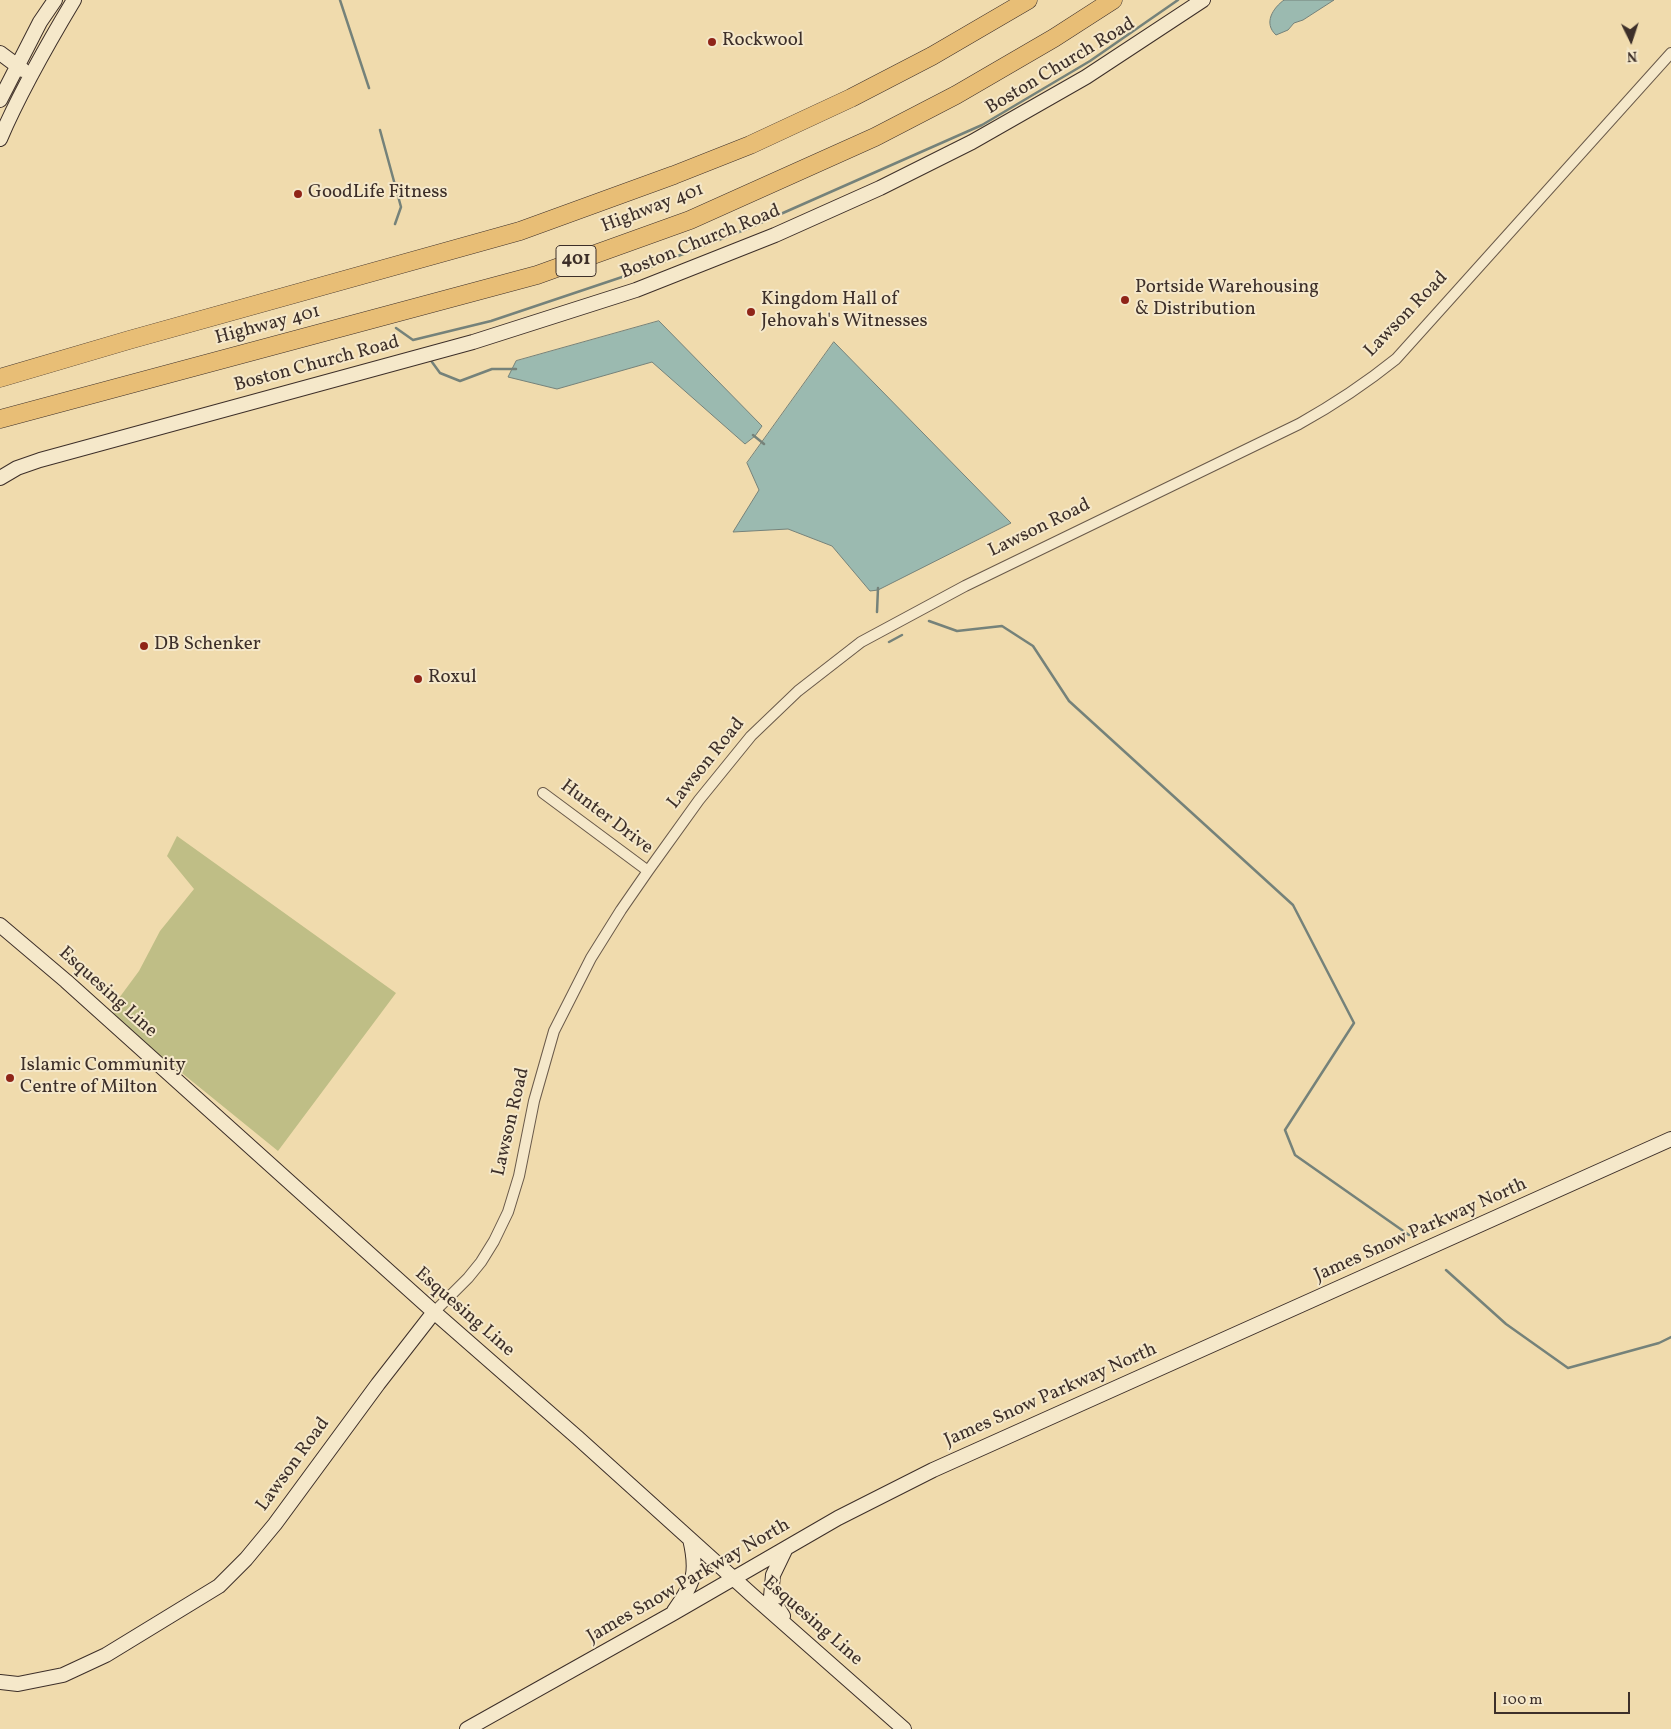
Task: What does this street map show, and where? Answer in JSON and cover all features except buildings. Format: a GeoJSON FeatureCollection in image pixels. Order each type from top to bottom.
{"type":"FeatureCollection","features":[{"type":"Feature","properties":{"kind":"highway","name":"Highway 401"},"geometry":{"type":"LineString","coordinates":[[0,378],[520,231],[674,175],[750,145],[851,98],[932,56],[1028,0]]}},
{"type":"Feature","properties":{"kind":"highway","name":"Highway 401"},"geometry":{"type":"LineString","coordinates":[[0,419],[536,275],[690,220],[875,137],[948,99],[1054,38],[1113,0]]}},
{"type":"Feature","properties":{"kind":"street"},"geometry":{"type":"LineString","coordinates":[[0,100],[40,22],[55,0]]}},
{"type":"Feature","properties":{"kind":"street"},"geometry":{"type":"LineString","coordinates":[[0,139],[30,75],[74,0]]}},
{"type":"Feature","properties":{"kind":"street","name":"Boston Church Road"},"geometry":{"type":"LineString","coordinates":[[0,478],[17,468],[49,458],[473,342],[636,290],[775,235],[880,188],[972,142],[1086,77],[1203,0]]}},
{"type":"Feature","properties":{"kind":"street"},"geometry":{"type":"LineString","coordinates":[[0,53],[30,75]]}},
{"type":"Feature","properties":{"kind":"street","name":"Lawson Road"},"geometry":{"type":"LineString","coordinates":[[0,1682],[26,1683],[63,1675],[106,1655],[219,1586],[246,1559],[275,1524],[358,1410],[434,1312],[481,1262],[494,1241],[508,1212],[519,1176],[534,1102],[554,1031],[591,958],[621,910],[699,800],[751,736],[798,691],[861,642],[965,586],[1298,424],[1335,404],[1374,377],[1396,359],[1671,54]]}},
{"type":"Feature","properties":{"kind":"street","name":"Hunter Drive"},"geometry":{"type":"LineString","coordinates":[[543,793],[648,871]]}},
{"type":"Feature","properties":{"kind":"street","name":"Esquesing Line"},"geometry":{"type":"LineString","coordinates":[[0,925],[904,1729]]}},
{"type":"Feature","properties":{"kind":"street","name":"James Snow Parkway North"},"geometry":{"type":"LineString","coordinates":[[467,1729],[838,1518],[932,1470],[1671,1139]]}},
{"type":"Feature","properties":{"kind":"street"},"geometry":{"type":"LineString","coordinates":[[672,1614],[692,1582],[695,1559],[690,1539]]}},
{"type":"Feature","properties":{"kind":"street"},"geometry":{"type":"LineString","coordinates":[[786,1548],[773,1575],[771,1597],[790,1627]]}},
{"type":"Feature","properties":{"kind":"shaded area"},"geometry":{"type":"Polygon","coordinates":[[[177,836],[396,993],[278,1151],[108,1013],[139,971],[160,931],[194,889],[167,856],[177,836]]]}},
{"type":"Feature","properties":{"kind":"water"},"geometry":{"type":"Polygon","coordinates":[[[1284,0],[1334,0],[1303,20],[1294,23],[1288,30],[1276,35],[1270,26],[1271,16],[1276,7],[1284,0]]]}},
{"type":"Feature","properties":{"kind":"water"},"geometry":{"type":"Polygon","coordinates":[[[659,321],[762,426],[755,436],[745,444],[652,362],[557,389],[508,377],[516,361],[659,321]]]}},
{"type":"Feature","properties":{"kind":"water"},"geometry":{"type":"Polygon","coordinates":[[[834,342],[1011,523],[878,590],[870,591],[832,546],[788,529],[733,532],[759,490],[747,463],[834,342]]]}},
{"type":"Feature","properties":{"kind":"waterway"},"geometry":{"type":"LineString","coordinates":[[340,0],[369,88]]}},
{"type":"Feature","properties":{"kind":"waterway"},"geometry":{"type":"LineString","coordinates":[[396,328],[413,340],[491,321],[640,271],[749,228],[982,125],[1090,61],[1178,0]]}},
{"type":"Feature","properties":{"kind":"waterway"},"geometry":{"type":"LineString","coordinates":[[380,130],[401,207],[395,224]]}},
{"type":"Feature","properties":{"kind":"waterway"},"geometry":{"type":"LineString","coordinates":[[432,362],[440,373],[460,381],[492,369],[516,369]]}},
{"type":"Feature","properties":{"kind":"waterway"},"geometry":{"type":"LineString","coordinates":[[753,435],[764,444]]}},
{"type":"Feature","properties":{"kind":"waterway"},"geometry":{"type":"LineString","coordinates":[[877,612],[878,588]]}},
{"type":"Feature","properties":{"kind":"waterway"},"geometry":{"type":"LineString","coordinates":[[929,621],[957,631],[1002,626],[1033,646],[1069,701],[1293,905],[1354,1023],[1285,1130],[1295,1155],[1409,1235]]}},
{"type":"Feature","properties":{"kind":"waterway"},"geometry":{"type":"LineString","coordinates":[[889,642],[902,635]]}},
{"type":"Feature","properties":{"kind":"waterway"},"geometry":{"type":"LineString","coordinates":[[1446,1270],[1506,1324],[1568,1368],[1659,1343],[1671,1337]]}},
{"type":"Feature","properties":{"kind":"place","name":"Rockwool"},"geometry":{"type":"Point","coordinates":[712,42]}},
{"type":"Feature","properties":{"kind":"place","name":"GoodLife Fitness"},"geometry":{"type":"Point","coordinates":[298,194]}},
{"type":"Feature","properties":{"kind":"place","name":"Portside Warehousing & Distribution"},"geometry":{"type":"Point","coordinates":[1125,300]}},
{"type":"Feature","properties":{"kind":"place","name":"Kingdom Hall of Jehovah's Witnesses"},"geometry":{"type":"Point","coordinates":[751,312]}},
{"type":"Feature","properties":{"kind":"place","name":"DB Schenker"},"geometry":{"type":"Point","coordinates":[144,646]}},
{"type":"Feature","properties":{"kind":"place","name":"Roxul"},"geometry":{"type":"Point","coordinates":[418,679]}},
{"type":"Feature","properties":{"kind":"place","name":"Islamic Community Centre of Milton"},"geometry":{"type":"Point","coordinates":[10,1078]}}]}
